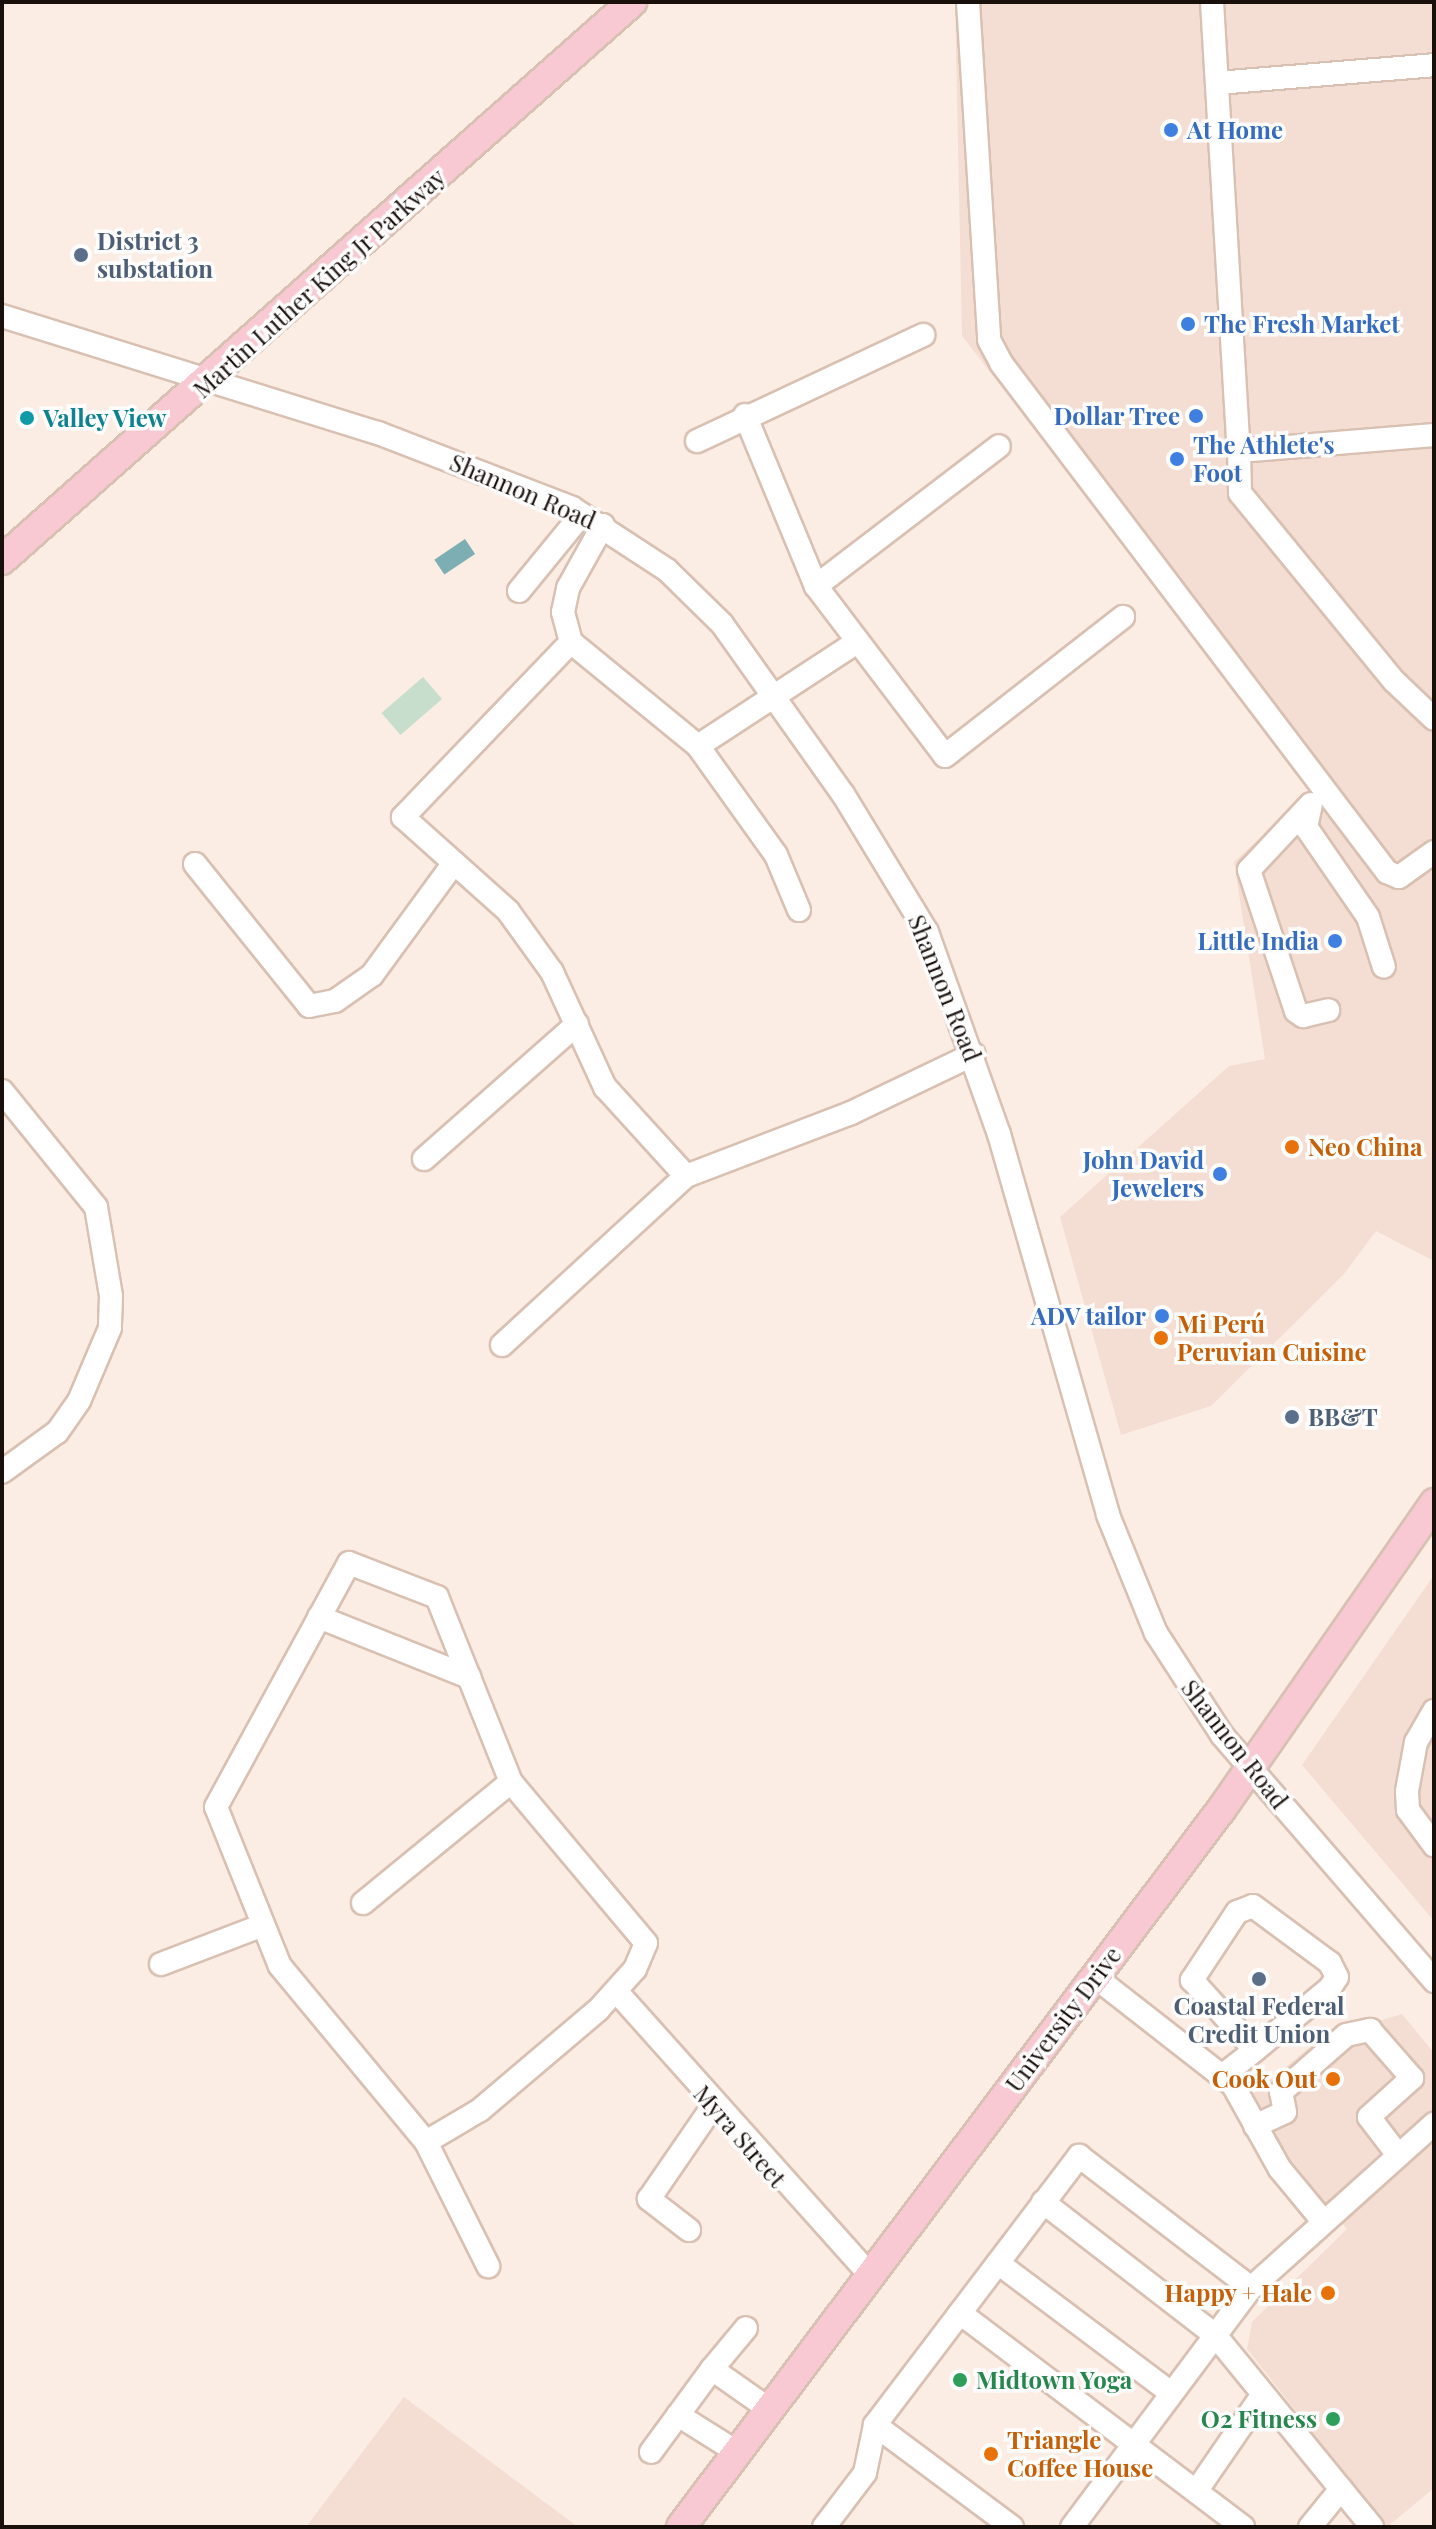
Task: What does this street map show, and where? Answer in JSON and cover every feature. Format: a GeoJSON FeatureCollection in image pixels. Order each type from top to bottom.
{"type":"FeatureCollection","features":[{"type":"Feature","properties":{"kind":"main road","name":"Martin Luther King Jr Parkway"},"geometry":{"type":"LineString","coordinates":[[2,560],[212,381],[632,2]]}},
{"type":"Feature","properties":{"kind":"main road","name":"University Drive"},"geometry":{"type":"LineString","coordinates":[[681,2527],[1251,1768],[1434,1503]]}},
{"type":"Feature","properties":{"kind":"street"},"geometry":{"type":"LineString","coordinates":[[968,2],[989,340],[1387,872],[1399,877],[1434,852]]}},
{"type":"Feature","properties":{"kind":"street"},"geometry":{"type":"LineString","coordinates":[[1212,2],[1240,493],[1434,719]]}},
{"type":"Feature","properties":{"kind":"street"},"geometry":{"type":"LineString","coordinates":[[1217,83],[1434,65]]}},
{"type":"Feature","properties":{"kind":"street","name":"Shannon Road"},"geometry":{"type":"LineString","coordinates":[[2,316],[378,433],[582,514],[603,525],[695,596],[778,698],[927,932],[974,1054],[1130,1573],[1180,1674],[1251,1768],[1434,1981]]}},
{"type":"Feature","properties":{"kind":"street"},"geometry":{"type":"LineString","coordinates":[[697,441],[745,415],[923,335]]}},
{"type":"Feature","properties":{"kind":"street"},"geometry":{"type":"LineString","coordinates":[[745,415],[816,586],[945,756],[1123,617]]}},
{"type":"Feature","properties":{"kind":"street"},"geometry":{"type":"LineString","coordinates":[[1239,451],[1434,435]]}},
{"type":"Feature","properties":{"kind":"street"},"geometry":{"type":"LineString","coordinates":[[816,586],[999,446]]}},
{"type":"Feature","properties":{"kind":"street"},"geometry":{"type":"LineString","coordinates":[[519,591],[582,514]]}},
{"type":"Feature","properties":{"kind":"street"},"geometry":{"type":"LineString","coordinates":[[603,525],[568,588],[563,612],[571,642],[698,746],[776,855],[799,910]]}},
{"type":"Feature","properties":{"kind":"street"},"geometry":{"type":"LineString","coordinates":[[571,642],[403,817],[508,911],[577,1024],[605,1087],[686,1176]]}},
{"type":"Feature","properties":{"kind":"street"},"geometry":{"type":"LineString","coordinates":[[698,746],[778,698],[857,642]]}},
{"type":"Feature","properties":{"kind":"street"},"geometry":{"type":"LineString","coordinates":[[1325,791],[1257,853],[1249,870],[1296,1011],[1303,1016],[1328,1010]]}},
{"type":"Feature","properties":{"kind":"street"},"geometry":{"type":"LineString","coordinates":[[1308,807],[1306,827],[1368,917],[1384,967]]}},
{"type":"Feature","properties":{"kind":"street"},"geometry":{"type":"LineString","coordinates":[[195,864],[309,1006],[335,1001],[372,975],[454,863]]}},
{"type":"Feature","properties":{"kind":"street"},"geometry":{"type":"LineString","coordinates":[[424,1159],[577,1024]]}},
{"type":"Feature","properties":{"kind":"street"},"geometry":{"type":"LineString","coordinates":[[502,1345],[686,1176],[851,1113],[974,1054]]}},
{"type":"Feature","properties":{"kind":"street"},"geometry":{"type":"LineString","coordinates":[[2,1091],[96,1207],[111,1296],[110,1328],[79,1401],[57,1432],[2,1472]]}},
{"type":"Feature","properties":{"kind":"street"},"geometry":{"type":"LineString","coordinates":[[426,2142],[480,2110],[617,1992],[646,1943],[511,1782],[437,1597],[349,1563],[216,1807],[280,1966],[426,2142],[488,2266]]}},
{"type":"Feature","properties":{"kind":"street"},"geometry":{"type":"LineString","coordinates":[[319,1617],[469,1677]]}},
{"type":"Feature","properties":{"kind":"street"},"geometry":{"type":"LineString","coordinates":[[1434,1711],[1416,1742],[1407,1791],[1408,1810],[1434,1845]]}},
{"type":"Feature","properties":{"kind":"street"},"geometry":{"type":"LineString","coordinates":[[363,1903],[511,1782]]}},
{"type":"Feature","properties":{"kind":"street"},"geometry":{"type":"LineString","coordinates":[[1222,2076],[1255,2050],[1337,1977],[1330,1963],[1253,1906],[1237,1912],[1192,1980],[1255,2050]]}},
{"type":"Feature","properties":{"kind":"street"},"geometry":{"type":"LineString","coordinates":[[161,1964],[263,1925]]}},
{"type":"Feature","properties":{"kind":"street"},"geometry":{"type":"LineString","coordinates":[[1095,1977],[1222,2076],[1246,2100],[1255,2126],[1323,2221]]}},
{"type":"Feature","properties":{"kind":"street","name":"Myra Street"},"geometry":{"type":"LineString","coordinates":[[617,1992],[713,2106],[870,2275]]}},
{"type":"Feature","properties":{"kind":"street"},"geometry":{"type":"LineString","coordinates":[[1255,2126],[1285,2112],[1280,2099],[1287,2085],[1359,2030],[1378,2034],[1412,2078],[1369,2117],[1398,2155]]}},
{"type":"Feature","properties":{"kind":"street"},"geometry":{"type":"LineString","coordinates":[[689,2230],[649,2199],[713,2106]]}},
{"type":"Feature","properties":{"kind":"street"},"geometry":{"type":"LineString","coordinates":[[1072,2527],[1251,2288],[1434,2124]]}},
{"type":"Feature","properties":{"kind":"street"},"geometry":{"type":"LineString","coordinates":[[824,2527],[865,2473],[875,2425],[1079,2156],[1251,2288]]}},
{"type":"Feature","properties":{"kind":"street"},"geometry":{"type":"LineString","coordinates":[[1043,2202],[1215,2335],[1372,2527]]}},
{"type":"Feature","properties":{"kind":"street"},"geometry":{"type":"LineString","coordinates":[[998,2263],[1171,2393]]}},
{"type":"Feature","properties":{"kind":"street"},"geometry":{"type":"LineString","coordinates":[[960,2313],[1137,2440],[1243,2527]]}},
{"type":"Feature","properties":{"kind":"street"},"geometry":{"type":"LineString","coordinates":[[651,2452],[746,2328]]}},
{"type":"Feature","properties":{"kind":"street"},"geometry":{"type":"LineString","coordinates":[[712,2369],[769,2409]]}},
{"type":"Feature","properties":{"kind":"street"},"geometry":{"type":"LineString","coordinates":[[1197,2490],[1263,2394]]}},
{"type":"Feature","properties":{"kind":"street"},"geometry":{"type":"LineString","coordinates":[[678,2415],[737,2452]]}},
{"type":"Feature","properties":{"kind":"street"},"geometry":{"type":"LineString","coordinates":[[875,2425],[1012,2527]]}},
{"type":"Feature","properties":{"kind":"street"},"geometry":{"type":"LineString","coordinates":[[1310,2527],[1341,2489]]}},
{"type":"Feature","properties":{"kind":"shaded area"},"geometry":{"type":"Polygon","coordinates":[[[955,2],[1434,2],[1434,1261],[1376,1231],[1344,1274],[1211,1406],[1121,1435],[1060,1217],[1229,1066],[1265,1059],[1234,862],[1315,787],[962,336],[955,2]]]}},
{"type":"Feature","properties":{"kind":"shaded area"},"geometry":{"type":"Polygon","coordinates":[[[1434,1575],[1434,1921],[1302,1765],[1434,1575]]]}},
{"type":"Feature","properties":{"kind":"shaded area"},"geometry":{"type":"Polygon","coordinates":[[[1402,2014],[1434,2053],[1434,2488],[1387,2527],[1247,2349],[1252,2322],[1347,2229],[1272,2138],[1250,2096],[1321,2038],[1402,2014]]]}},
{"type":"Feature","properties":{"kind":"shaded area"},"geometry":{"type":"Polygon","coordinates":[[[404,2397],[578,2527],[306,2527],[404,2397]]]}},
{"type":"Feature","properties":{"kind":"green space"},"geometry":{"type":"Polygon","coordinates":[[[423,677],[442,699],[401,735],[381,713],[423,677]]]}},
{"type":"Feature","properties":{"kind":"water"},"geometry":{"type":"Polygon","coordinates":[[[465,539],[475,554],[444,575],[434,560],[465,539]]]}},
{"type":"Feature","properties":{"kind":"place","name":"At Home"},"geometry":{"type":"Point","coordinates":[1171,130]}},
{"type":"Feature","properties":{"kind":"place","name":"District 3 substation"},"geometry":{"type":"Point","coordinates":[81,255]}},
{"type":"Feature","properties":{"kind":"place","name":"The Fresh Market"},"geometry":{"type":"Point","coordinates":[1188,324]}},
{"type":"Feature","properties":{"kind":"place","name":"Dollar Tree"},"geometry":{"type":"Point","coordinates":[1196,416]}},
{"type":"Feature","properties":{"kind":"place","name":"Valley View"},"geometry":{"type":"Point","coordinates":[27,418]}},
{"type":"Feature","properties":{"kind":"place","name":"The Athlete's Foot"},"geometry":{"type":"Point","coordinates":[1177,459]}},
{"type":"Feature","properties":{"kind":"place","name":"Little India"},"geometry":{"type":"Point","coordinates":[1335,941]}},
{"type":"Feature","properties":{"kind":"place","name":"Neo China"},"geometry":{"type":"Point","coordinates":[1292,1147]}},
{"type":"Feature","properties":{"kind":"place","name":"John David Jewelers"},"geometry":{"type":"Point","coordinates":[1220,1174]}},
{"type":"Feature","properties":{"kind":"place","name":"ADV tailor"},"geometry":{"type":"Point","coordinates":[1162,1316]}},
{"type":"Feature","properties":{"kind":"place","name":"Mi Perú Peruvian Cuisine"},"geometry":{"type":"Point","coordinates":[1161,1338]}},
{"type":"Feature","properties":{"kind":"place","name":"BB&T"},"geometry":{"type":"Point","coordinates":[1292,1417]}},
{"type":"Feature","properties":{"kind":"place","name":"Coastal Federal Credit Union"},"geometry":{"type":"Point","coordinates":[1259,1979]}},
{"type":"Feature","properties":{"kind":"place","name":"Cook Out"},"geometry":{"type":"Point","coordinates":[1333,2079]}},
{"type":"Feature","properties":{"kind":"place","name":"Happy + Hale"},"geometry":{"type":"Point","coordinates":[1328,2293]}},
{"type":"Feature","properties":{"kind":"place","name":"Midtown Yoga"},"geometry":{"type":"Point","coordinates":[960,2380]}},
{"type":"Feature","properties":{"kind":"place","name":"O2 Fitness"},"geometry":{"type":"Point","coordinates":[1333,2419]}},
{"type":"Feature","properties":{"kind":"place","name":"Triangle Coffee House"},"geometry":{"type":"Point","coordinates":[991,2454]}}]}
